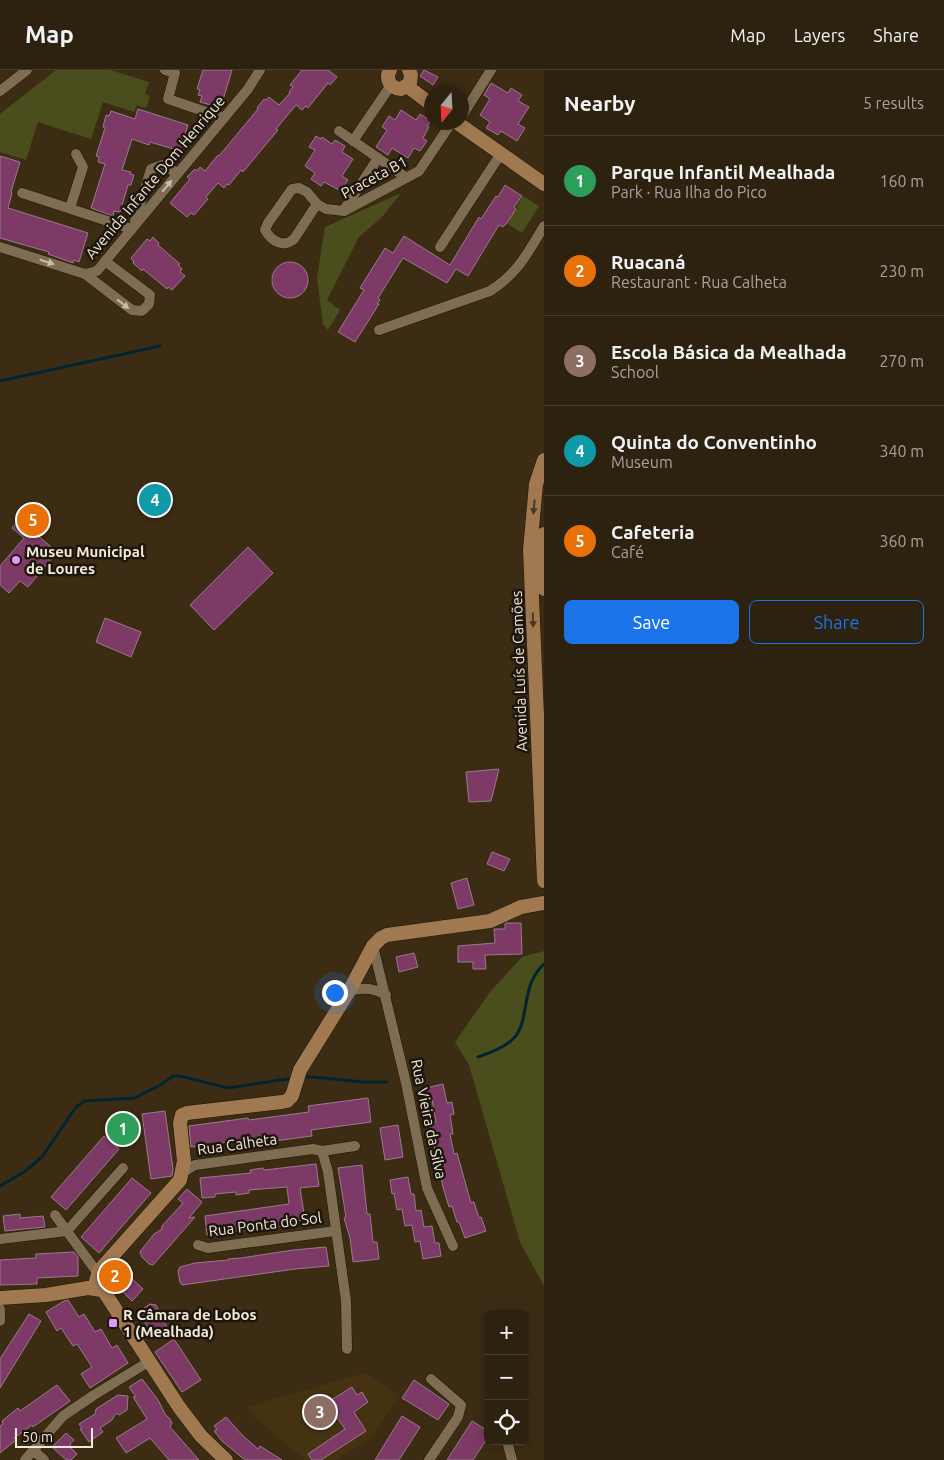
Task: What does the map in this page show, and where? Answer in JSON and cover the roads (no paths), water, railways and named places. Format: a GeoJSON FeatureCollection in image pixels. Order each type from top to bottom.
{"type":"FeatureCollection","features":[{"type":"Feature","properties":{"kind":"street"},"geometry":{"type":"LineString","coordinates":[[0,91],[27,70]]}},
{"type":"Feature","properties":{"kind":"street"},"geometry":{"type":"LineString","coordinates":[[165,70],[175,73],[168,99],[224,118]]}},
{"type":"Feature","properties":{"kind":"street","name":"Avenida Infante Dom Henrique"},"geometry":{"type":"LineString","coordinates":[[0,248],[85,274],[97,272],[252,84],[260,70]]}},
{"type":"Feature","properties":{"kind":"street"},"geometry":{"type":"LineString","coordinates":[[354,141],[388,75],[400,89],[407,86],[411,80],[409,70]]}},
{"type":"Feature","properties":{"kind":"street"},"geometry":{"type":"LineString","coordinates":[[469,105],[491,70]]}},
{"type":"Feature","properties":{"kind":"street"},"geometry":{"type":"LineString","coordinates":[[407,86],[424,99]]}},
{"type":"Feature","properties":{"kind":"street","name":"Praceta B1"},"geometry":{"type":"LineString","coordinates":[[317,204],[290,243],[280,243],[268,236],[265,230],[268,223],[292,188],[299,188],[307,192],[317,204],[326,209],[344,211],[419,171],[447,130]]}},
{"type":"Feature","properties":{"kind":"street"},"geometry":{"type":"LineString","coordinates":[[466,130],[544,184]]}},
{"type":"Feature","properties":{"kind":"street"},"geometry":{"type":"LineString","coordinates":[[339,131],[407,178]]}},
{"type":"Feature","properties":{"kind":"street"},"geometry":{"type":"LineString","coordinates":[[70,208],[84,167],[76,154]]}},
{"type":"Feature","properties":{"kind":"street"},"geometry":{"type":"LineString","coordinates":[[440,247],[500,155]]}},
{"type":"Feature","properties":{"kind":"street"},"geometry":{"type":"LineString","coordinates":[[344,211],[378,158]]}},
{"type":"Feature","properties":{"kind":"street"},"geometry":{"type":"LineString","coordinates":[[22,193],[133,227],[151,169],[162,165],[178,172]]}},
{"type":"Feature","properties":{"kind":"street"},"geometry":{"type":"LineString","coordinates":[[379,330],[490,291],[505,281],[519,267],[544,226]]}},
{"type":"Feature","properties":{"kind":"street"},"geometry":{"type":"LineString","coordinates":[[85,274],[132,310],[142,311],[149,304],[150,295],[105,261]]}},
{"type":"Feature","properties":{"kind":"street","name":"Avenida Luís de Camões"},"geometry":{"type":"LineString","coordinates":[[544,460],[536,484],[530,550],[539,571],[544,590]]}},
{"type":"Feature","properties":{"kind":"street","name":"Avenida Luís de Camões"},"geometry":{"type":"LineString","coordinates":[[544,534],[539,571],[544,881]]}},
{"type":"Feature","properties":{"kind":"street"},"geometry":{"type":"LineString","coordinates":[[182,1174],[184,1161],[180,1124],[182,1115],[282,1102],[290,1098],[300,1070],[349,991],[373,946],[381,938],[387,935],[490,921],[521,907],[544,903]]}},
{"type":"Feature","properties":{"kind":"street","name":"Rua Vieira da Silva"},"geometry":{"type":"LineString","coordinates":[[373,946],[406,1083],[427,1188],[453,1246]]}},
{"type":"Feature","properties":{"kind":"street"},"geometry":{"type":"LineString","coordinates":[[349,991],[367,988],[377,990],[386,995]]}},
{"type":"Feature","properties":{"kind":"street","name":"Rua Calheta"},"geometry":{"type":"LineString","coordinates":[[94,1288],[99,1271],[180,1180],[182,1174],[195,1165],[313,1149],[322,1151],[355,1146]]}},
{"type":"Feature","properties":{"kind":"street"},"geometry":{"type":"LineString","coordinates":[[322,1151],[328,1172],[346,1301],[348,1323],[347,1349]]}},
{"type":"Feature","properties":{"kind":"street"},"geometry":{"type":"LineString","coordinates":[[0,1239],[67,1231],[123,1168]]}},
{"type":"Feature","properties":{"kind":"street"},"geometry":{"type":"LineString","coordinates":[[55,1214],[94,1268],[99,1271]]}},
{"type":"Feature","properties":{"kind":"street","name":"Rua Ponta do Sol"},"geometry":{"type":"LineString","coordinates":[[198,1245],[208,1248],[335,1231]]}},
{"type":"Feature","properties":{"kind":"street"},"geometry":{"type":"LineString","coordinates":[[0,1298],[46,1295],[81,1289],[94,1288],[100,1290],[109,1297],[179,1407],[201,1436],[226,1460]]}},
{"type":"Feature","properties":{"kind":"street"},"geometry":{"type":"LineString","coordinates":[[0,1309],[0,1321]]}},
{"type":"Feature","properties":{"kind":"street"},"geometry":{"type":"LineString","coordinates":[[25,1460],[63,1416],[150,1361]]}},
{"type":"Feature","properties":{"kind":"street"},"geometry":{"type":"LineString","coordinates":[[429,1460],[458,1417],[461,1405],[430,1379]]}},
{"type":"Feature","properties":{"kind":"street"},"geometry":{"type":"LineString","coordinates":[[508,1445],[512,1460]]}},
{"type":"Feature","properties":{"kind":"street"},"geometry":{"type":"LineString","coordinates":[[33,1450],[44,1460]]}},
{"type":"Feature","properties":{"kind":"waterway"},"geometry":{"type":"LineString","coordinates":[[0,381],[160,346]]}},
{"type":"Feature","properties":{"kind":"waterway"},"geometry":{"type":"LineString","coordinates":[[478,1057],[505,1045],[518,1032],[522,1023],[531,983],[536,973],[544,964]]}},
{"type":"Feature","properties":{"kind":"waterway"},"geometry":{"type":"LineString","coordinates":[[0,1186],[24,1172],[42,1157],[76,1107],[85,1101],[135,1098],[173,1076],[228,1088],[294,1078]]}},
{"type":"Feature","properties":{"kind":"waterway"},"geometry":{"type":"LineString","coordinates":[[303,1077],[387,1082]]}},
{"type":"Feature","properties":{"kind":"place","name":"Quinta do Conventinho"},"geometry":{"type":"Point","coordinates":[155,500]}},
{"type":"Feature","properties":{"kind":"place","name":"Cafeteria"},"geometry":{"type":"Point","coordinates":[33,520]}},
{"type":"Feature","properties":{"kind":"place","name":"Museu Municipal de Loures"},"geometry":{"type":"Point","coordinates":[16,560]}},
{"type":"Feature","properties":{"kind":"place","name":"Parque Infantil Mealhada"},"geometry":{"type":"Point","coordinates":[123,1129]}},
{"type":"Feature","properties":{"kind":"place","name":"Ruacaná"},"geometry":{"type":"Point","coordinates":[115,1276]}},
{"type":"Feature","properties":{"kind":"place","name":"R Câmara de Lobos 1 (Mealhada)"},"geometry":{"type":"Point","coordinates":[113,1323]}},
{"type":"Feature","properties":{"kind":"place","name":"Escola Básica da Mealhada"},"geometry":{"type":"Point","coordinates":[320,1412]}}]}
